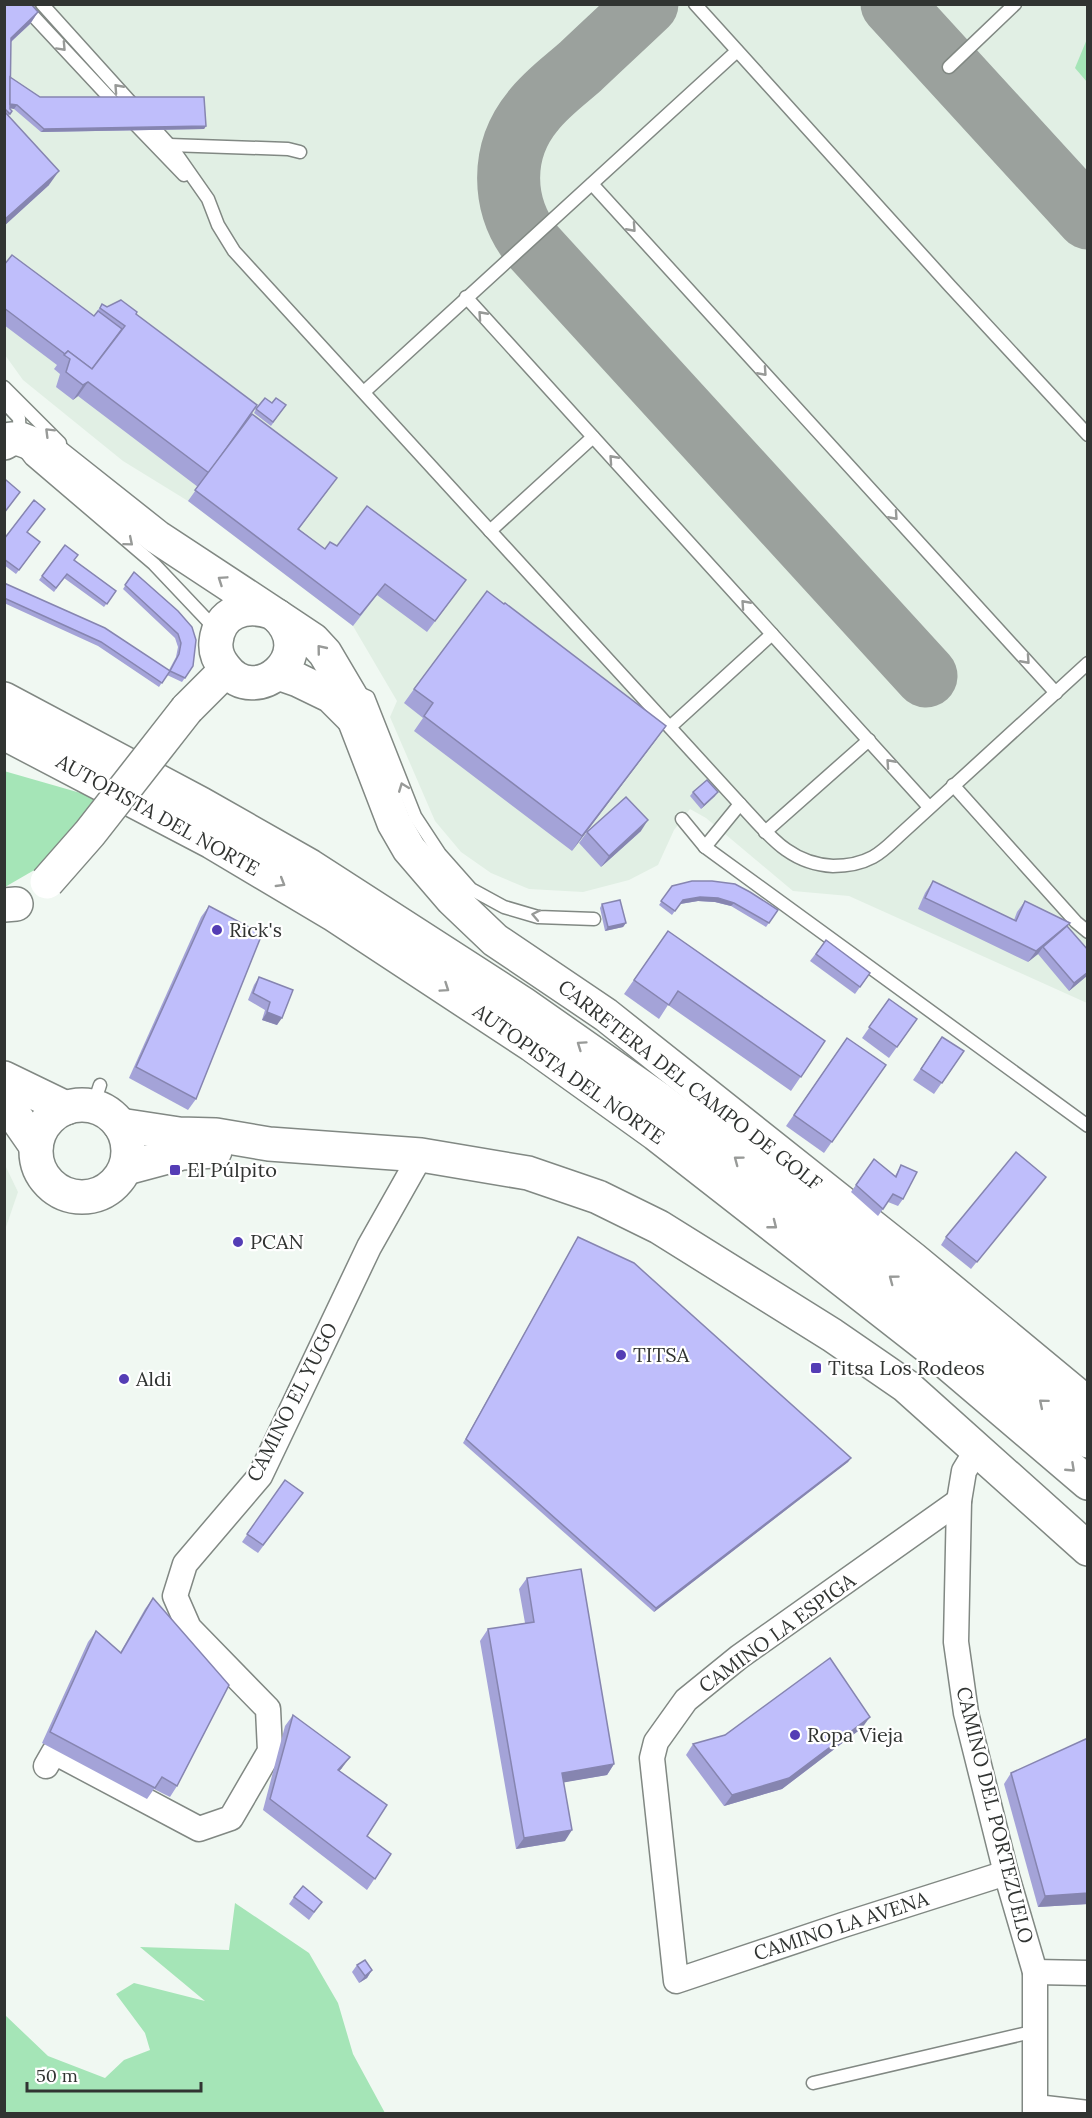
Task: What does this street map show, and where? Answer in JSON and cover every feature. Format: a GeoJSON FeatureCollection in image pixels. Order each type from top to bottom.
{"type":"FeatureCollection","features":[{"type":"Feature","properties":{"kind":"main road","name":"CARRETERA DEL CAMPO DE GOLF"},"geometry":{"type":"LineString","coordinates":[[12,441],[46,449],[157,537],[314,640],[325,653],[351,697],[354,719],[394,823],[409,849],[452,899],[495,940],[606,1015],[913,1259],[1088,1404]]}},
{"type":"Feature","properties":{"kind":"main road"},"geometry":{"type":"LineString","coordinates":[[250,608],[274,614],[290,633],[289,658],[278,674],[269,680],[249,682],[232,676],[221,659],[220,627],[235,612],[250,608]]}},
{"type":"Feature","properties":{"kind":"main road"},"geometry":{"type":"LineString","coordinates":[[18,903],[90,833],[186,709],[221,659]]}},
{"type":"Feature","properties":{"kind":"main road","name":"CARRETERA DEL CAMPO DE GOLF"},"geometry":{"type":"LineString","coordinates":[[278,674],[298,680],[331,696],[354,719]]}},
{"type":"Feature","properties":{"kind":"main road","name":"AUTOPISTA DEL NORTE"},"geometry":{"type":"LineString","coordinates":[[4,699],[170,787],[310,866],[522,1003],[659,1100],[927,1305],[1088,1441]]}},
{"type":"Feature","properties":{"kind":"main road","name":"AUTOPISTA DEL NORTE"},"geometry":{"type":"LineString","coordinates":[[4,733],[212,842],[333,914],[532,1045],[656,1134],[926,1345],[1058,1455],[1088,1483]]}},
{"type":"Feature","properties":{"kind":"main road"},"geometry":{"type":"LineString","coordinates":[[4,746],[45,754]]}},
{"type":"Feature","properties":{"kind":"main road"},"geometry":{"type":"LineString","coordinates":[[4,1078],[86,1100],[113,1117],[120,1125],[127,1138],[129,1153],[126,1168],[118,1182],[105,1192],[90,1197],[76,1197],[63,1194],[42,1176],[37,1163],[36,1146],[45,1122],[55,1113],[86,1100]]}},
{"type":"Feature","properties":{"kind":"main road"},"geometry":{"type":"LineString","coordinates":[[4,1100],[36,1146]]}},
{"type":"Feature","properties":{"kind":"main road"},"geometry":{"type":"LineString","coordinates":[[120,1125],[179,1134],[216,1135],[268,1144],[421,1155],[528,1173],[598,1197],[659,1227],[832,1335],[897,1380],[978,1448],[1088,1550]]}},
{"type":"Feature","properties":{"kind":"main road"},"geometry":{"type":"LineString","coordinates":[[126,1168],[182,1153],[231,1150],[268,1144]]}},
{"type":"Feature","properties":{"kind":"street","name":"CAMINO EL YUGO"},"geometry":{"type":"LineString","coordinates":[[46,1766],[54,1752],[199,1829],[231,1818],[270,1751],[268,1709],[189,1628],[175,1596],[185,1564],[260,1476],[369,1247],[421,1155]]}},
{"type":"Feature","properties":{"kind":"street","name":"CAMINO DEL PORTEZUELO"},"geometry":{"type":"LineString","coordinates":[[978,1448],[964,1471],[959,1501],[956,1642],[966,1713],[1006,1874],[1035,1972],[1036,2110]]}},
{"type":"Feature","properties":{"kind":"street","name":"CAMINO LA ESPIGA"},"geometry":{"type":"LineString","coordinates":[[676,1981],[652,1758],[656,1742],[686,1700],[739,1657],[959,1501]]}},
{"type":"Feature","properties":{"kind":"street","name":"CAMINO LA AVENA"},"geometry":{"type":"LineString","coordinates":[[676,1981],[843,1924],[1006,1874]]}},
{"type":"Feature","properties":{"kind":"street"},"geometry":{"type":"LineString","coordinates":[[1035,1972],[1088,1972]]}},
{"type":"Feature","properties":{"kind":"street"},"geometry":{"type":"LineString","coordinates":[[1036,2110],[1088,2113]]}},
{"type":"Feature","properties":{"kind":"lane"},"geometry":{"type":"LineString","coordinates":[[22,4],[208,199]]}},
{"type":"Feature","properties":{"kind":"lane"},"geometry":{"type":"LineString","coordinates":[[42,4],[169,145],[208,199],[218,225],[234,251],[765,832],[787,852],[804,861],[819,865],[850,866],[874,856],[1087,664]]}},
{"type":"Feature","properties":{"kind":"lane"},"geometry":{"type":"LineString","coordinates":[[694,4],[1088,435]]}},
{"type":"Feature","properties":{"kind":"lane"},"geometry":{"type":"LineString","coordinates":[[949,67],[1015,4]]}},
{"type":"Feature","properties":{"kind":"lane"},"geometry":{"type":"LineString","coordinates":[[364,392],[737,51]]}},
{"type":"Feature","properties":{"kind":"lane"},"geometry":{"type":"LineString","coordinates":[[169,145],[288,149],[300,152]]}},
{"type":"Feature","properties":{"kind":"lane"},"geometry":{"type":"LineString","coordinates":[[592,184],[1056,693]]}},
{"type":"Feature","properties":{"kind":"lane"},"geometry":{"type":"LineString","coordinates":[[466,297],[929,807]]}},
{"type":"Feature","properties":{"kind":"lane"},"geometry":{"type":"LineString","coordinates":[[4,387],[63,446],[83,479]]}},
{"type":"Feature","properties":{"kind":"lane"},"geometry":{"type":"LineString","coordinates":[[4,402],[19,418],[12,441],[24,450],[38,467],[170,580],[208,621],[221,659]]}},
{"type":"Feature","properties":{"kind":"lane"},"geometry":{"type":"LineString","coordinates":[[490,531],[593,437]]}},
{"type":"Feature","properties":{"kind":"lane"},"geometry":{"type":"LineString","coordinates":[[670,728],[772,634]]}},
{"type":"Feature","properties":{"kind":"lane"},"geometry":{"type":"LineString","coordinates":[[344,686],[368,697],[414,816],[440,854],[471,889],[504,907],[538,917],[594,919]]}},
{"type":"Feature","properties":{"kind":"lane"},"geometry":{"type":"LineString","coordinates":[[765,832],[869,740]]}},
{"type":"Feature","properties":{"kind":"lane"},"geometry":{"type":"LineString","coordinates":[[953,785],[1076,922],[1088,932]]}},
{"type":"Feature","properties":{"kind":"lane"},"geometry":{"type":"LineString","coordinates":[[705,847],[740,804]]}},
{"type":"Feature","properties":{"kind":"lane"},"geometry":{"type":"LineString","coordinates":[[682,819],[705,847],[1088,1126]]}},
{"type":"Feature","properties":{"kind":"lane"},"geometry":{"type":"LineString","coordinates":[[813,2084],[1036,2031]]}},
{"type":"Feature","properties":{"kind":"shaded area"},"geometry":{"type":"Polygon","coordinates":[[[4,5],[1087,5],[1087,1003],[849,896],[793,891],[706,818],[690,809],[674,830],[658,865],[629,880],[583,892],[529,889],[491,873],[461,852],[435,821],[390,717],[397,701],[353,626],[188,501],[123,461],[23,380],[5,355],[4,5]]]}},
{"type":"Feature","properties":{"kind":"shaded area"},"geometry":{"type":"Polygon","coordinates":[[[5,1165],[18,1192],[5,1230],[5,1165]]]}},
{"type":"Feature","properties":{"kind":"green space"},"geometry":{"type":"Polygon","coordinates":[[[1087,39],[1087,82],[1075,68],[1087,39]]]}},
{"type":"Feature","properties":{"kind":"green space"},"geometry":{"type":"Polygon","coordinates":[[[4,771],[98,798],[43,865],[5,887],[4,771]]]}},
{"type":"Feature","properties":{"kind":"green space"},"geometry":{"type":"Polygon","coordinates":[[[235,1903],[309,1953],[338,2003],[353,2054],[385,2113],[5,2113],[5,2015],[48,2056],[105,2078],[124,2060],[150,2050],[145,2033],[116,1994],[134,1983],[205,2001],[140,1947],[229,1950],[235,1903]]]}},
{"type":"Feature","properties":{"kind":"building"},"geometry":{"type":"Polygon","coordinates":[[[4,4],[31,4],[38,12],[11,38],[10,109],[12,111],[10,114],[4,108],[4,4]]]}},
{"type":"Feature","properties":{"kind":"building"},"geometry":{"type":"Polygon","coordinates":[[[10,77],[40,97],[204,97],[206,126],[44,129],[17,105],[10,104],[10,77]]]}},
{"type":"Feature","properties":{"kind":"building"},"geometry":{"type":"Polygon","coordinates":[[[4,111],[59,171],[4,220],[4,111]]]}},
{"type":"Feature","properties":{"kind":"building"},"geometry":{"type":"Polygon","coordinates":[[[12,255],[94,316],[98,311],[122,329],[92,369],[68,351],[65,354],[4,308],[4,265],[12,255]]]}},
{"type":"Feature","properties":{"kind":"building"},"geometry":{"type":"Polygon","coordinates":[[[121,300],[137,312],[136,314],[257,405],[209,473],[88,382],[83,385],[66,372],[70,359],[64,355],[68,351],[92,369],[125,326],[100,308],[102,304],[107,307],[121,300]]]}},
{"type":"Feature","properties":{"kind":"building"},"geometry":{"type":"Polygon","coordinates":[[[265,398],[272,403],[276,398],[286,405],[273,422],[256,409],[265,398]]]}},
{"type":"Feature","properties":{"kind":"building"},"geometry":{"type":"Polygon","coordinates":[[[252,414],[337,478],[298,529],[325,549],[330,542],[337,546],[367,506],[466,580],[435,621],[385,584],[360,615],[195,490],[252,414]]]}},
{"type":"Feature","properties":{"kind":"building"},"geometry":{"type":"Polygon","coordinates":[[[6,480],[20,492],[4,513],[4,482],[6,480]]]}},
{"type":"Feature","properties":{"kind":"building"},"geometry":{"type":"Polygon","coordinates":[[[34,500],[45,509],[27,532],[40,542],[19,570],[4,559],[4,539],[34,500]]]}},
{"type":"Feature","properties":{"kind":"building"},"geometry":{"type":"Polygon","coordinates":[[[65,545],[78,555],[74,560],[116,591],[107,604],[67,574],[56,588],[42,576],[65,545]]]}},
{"type":"Feature","properties":{"kind":"building"},"geometry":{"type":"Polygon","coordinates":[[[134,572],[178,611],[192,627],[196,640],[193,666],[185,678],[170,671],[179,654],[181,643],[178,634],[125,585],[134,572]]]}},
{"type":"Feature","properties":{"kind":"building"},"geometry":{"type":"Polygon","coordinates":[[[4,583],[105,628],[170,671],[162,683],[101,642],[4,598],[4,583]]]}},
{"type":"Feature","properties":{"kind":"building"},"geometry":{"type":"Polygon","coordinates":[[[487,591],[666,726],[582,836],[424,716],[433,703],[414,689],[487,591]]]}},
{"type":"Feature","properties":{"kind":"building"},"geometry":{"type":"Polygon","coordinates":[[[707,780],[718,792],[704,805],[693,792],[707,780]]]}},
{"type":"Feature","properties":{"kind":"building"},"geometry":{"type":"Polygon","coordinates":[[[626,797],[648,820],[609,856],[587,832],[626,797]]]}},
{"type":"Feature","properties":{"kind":"building"},"geometry":{"type":"Polygon","coordinates":[[[692,881],[735,884],[778,910],[769,923],[734,903],[718,898],[700,897],[683,900],[675,911],[661,901],[672,886],[692,881]]]}},
{"type":"Feature","properties":{"kind":"building"},"geometry":{"type":"Polygon","coordinates":[[[933,881],[1016,921],[1025,901],[1070,923],[1036,951],[925,898],[933,881]]]}},
{"type":"Feature","properties":{"kind":"building"},"geometry":{"type":"Polygon","coordinates":[[[620,900],[626,923],[608,927],[602,904],[620,900]]]}},
{"type":"Feature","properties":{"kind":"building"},"geometry":{"type":"Polygon","coordinates":[[[209,906],[262,934],[196,1099],[136,1067],[209,906]]]}},
{"type":"Feature","properties":{"kind":"building"},"geometry":{"type":"Polygon","coordinates":[[[1067,926],[1088,950],[1088,972],[1074,983],[1043,947],[1067,926]]]}},
{"type":"Feature","properties":{"kind":"building"},"geometry":{"type":"Polygon","coordinates":[[[668,931],[825,1041],[801,1077],[678,991],[669,1005],[634,980],[668,931]]]}},
{"type":"Feature","properties":{"kind":"building"},"geometry":{"type":"Polygon","coordinates":[[[826,940],[870,973],[860,987],[816,954],[826,940]]]}},
{"type":"Feature","properties":{"kind":"building"},"geometry":{"type":"Polygon","coordinates":[[[259,977],[293,990],[282,1018],[267,1012],[270,1002],[253,993],[259,977]]]}},
{"type":"Feature","properties":{"kind":"building"},"geometry":{"type":"Polygon","coordinates":[[[889,999],[917,1019],[897,1047],[869,1027],[889,999]]]}},
{"type":"Feature","properties":{"kind":"building"},"geometry":{"type":"Polygon","coordinates":[[[942,1037],[964,1051],[942,1083],[921,1069],[942,1037]]]}},
{"type":"Feature","properties":{"kind":"building"},"geometry":{"type":"Polygon","coordinates":[[[847,1038],[886,1065],[832,1142],[794,1115],[847,1038]]]}},
{"type":"Feature","properties":{"kind":"building"},"geometry":{"type":"Polygon","coordinates":[[[1016,1152],[1046,1177],[977,1262],[946,1237],[1016,1152]]]}},
{"type":"Feature","properties":{"kind":"building"},"geometry":{"type":"Polygon","coordinates":[[[874,1159],[896,1177],[901,1165],[917,1172],[903,1199],[893,1194],[883,1209],[856,1185],[874,1159]]]}},
{"type":"Feature","properties":{"kind":"building","name":"TITSA"},"geometry":{"type":"Polygon","coordinates":[[[578,1237],[634,1263],[851,1458],[656,1608],[466,1439],[578,1237]]]}},
{"type":"Feature","properties":{"kind":"building"},"geometry":{"type":"Polygon","coordinates":[[[285,1480],[303,1493],[263,1545],[247,1534],[285,1480]]]}},
{"type":"Feature","properties":{"kind":"building"},"geometry":{"type":"Polygon","coordinates":[[[581,1569],[614,1764],[562,1773],[572,1830],[524,1838],[488,1629],[534,1622],[527,1578],[581,1569]]]}},
{"type":"Feature","properties":{"kind":"building"},"geometry":{"type":"Polygon","coordinates":[[[153,1598],[229,1685],[177,1786],[162,1777],[155,1788],[50,1732],[96,1631],[121,1653],[153,1598]]]}},
{"type":"Feature","properties":{"kind":"building"},"geometry":{"type":"Polygon","coordinates":[[[830,1658],[870,1717],[789,1778],[732,1795],[693,1744],[725,1735],[830,1658]]]}},
{"type":"Feature","properties":{"kind":"building"},"geometry":{"type":"Polygon","coordinates":[[[293,1715],[350,1757],[338,1770],[387,1805],[367,1836],[391,1854],[375,1879],[270,1799],[293,1715]]]}},
{"type":"Feature","properties":{"kind":"building"},"geometry":{"type":"Polygon","coordinates":[[[1088,1738],[1088,1893],[1045,1896],[1011,1773],[1088,1738]]]}},
{"type":"Feature","properties":{"kind":"building"},"geometry":{"type":"Polygon","coordinates":[[[303,1886],[322,1902],[314,1912],[294,1897],[303,1886]]]}},
{"type":"Feature","properties":{"kind":"building"},"geometry":{"type":"Polygon","coordinates":[[[365,1960],[372,1970],[365,1976],[357,1965],[365,1960]]]}},
{"type":"Feature","properties":{"kind":"taxiway"},"geometry":{"type":"LineString","coordinates":[[647,4],[555,88],[533,111],[522,127],[510,161],[510,196],[515,214],[533,246],[926,676]]}},
{"type":"Feature","properties":{"kind":"taxiway"},"geometry":{"type":"LineString","coordinates":[[892,4],[1088,218]]}},
{"type":"Feature","properties":{"kind":"place","name":"Rick's"},"geometry":{"type":"Point","coordinates":[217,930]}},
{"type":"Feature","properties":{"kind":"place","name":"El Púlpito"},"geometry":{"type":"Point","coordinates":[175,1170]}},
{"type":"Feature","properties":{"kind":"place","name":"PCAN"},"geometry":{"type":"Point","coordinates":[238,1242]}},
{"type":"Feature","properties":{"kind":"place","name":"TITSA"},"geometry":{"type":"Point","coordinates":[621,1355]}},
{"type":"Feature","properties":{"kind":"place","name":"Titsa Los Rodeos"},"geometry":{"type":"Point","coordinates":[816,1368]}},
{"type":"Feature","properties":{"kind":"place","name":"Aldi"},"geometry":{"type":"Point","coordinates":[124,1379]}},
{"type":"Feature","properties":{"kind":"place","name":"Ropa Vieja"},"geometry":{"type":"Point","coordinates":[795,1735]}}]}
